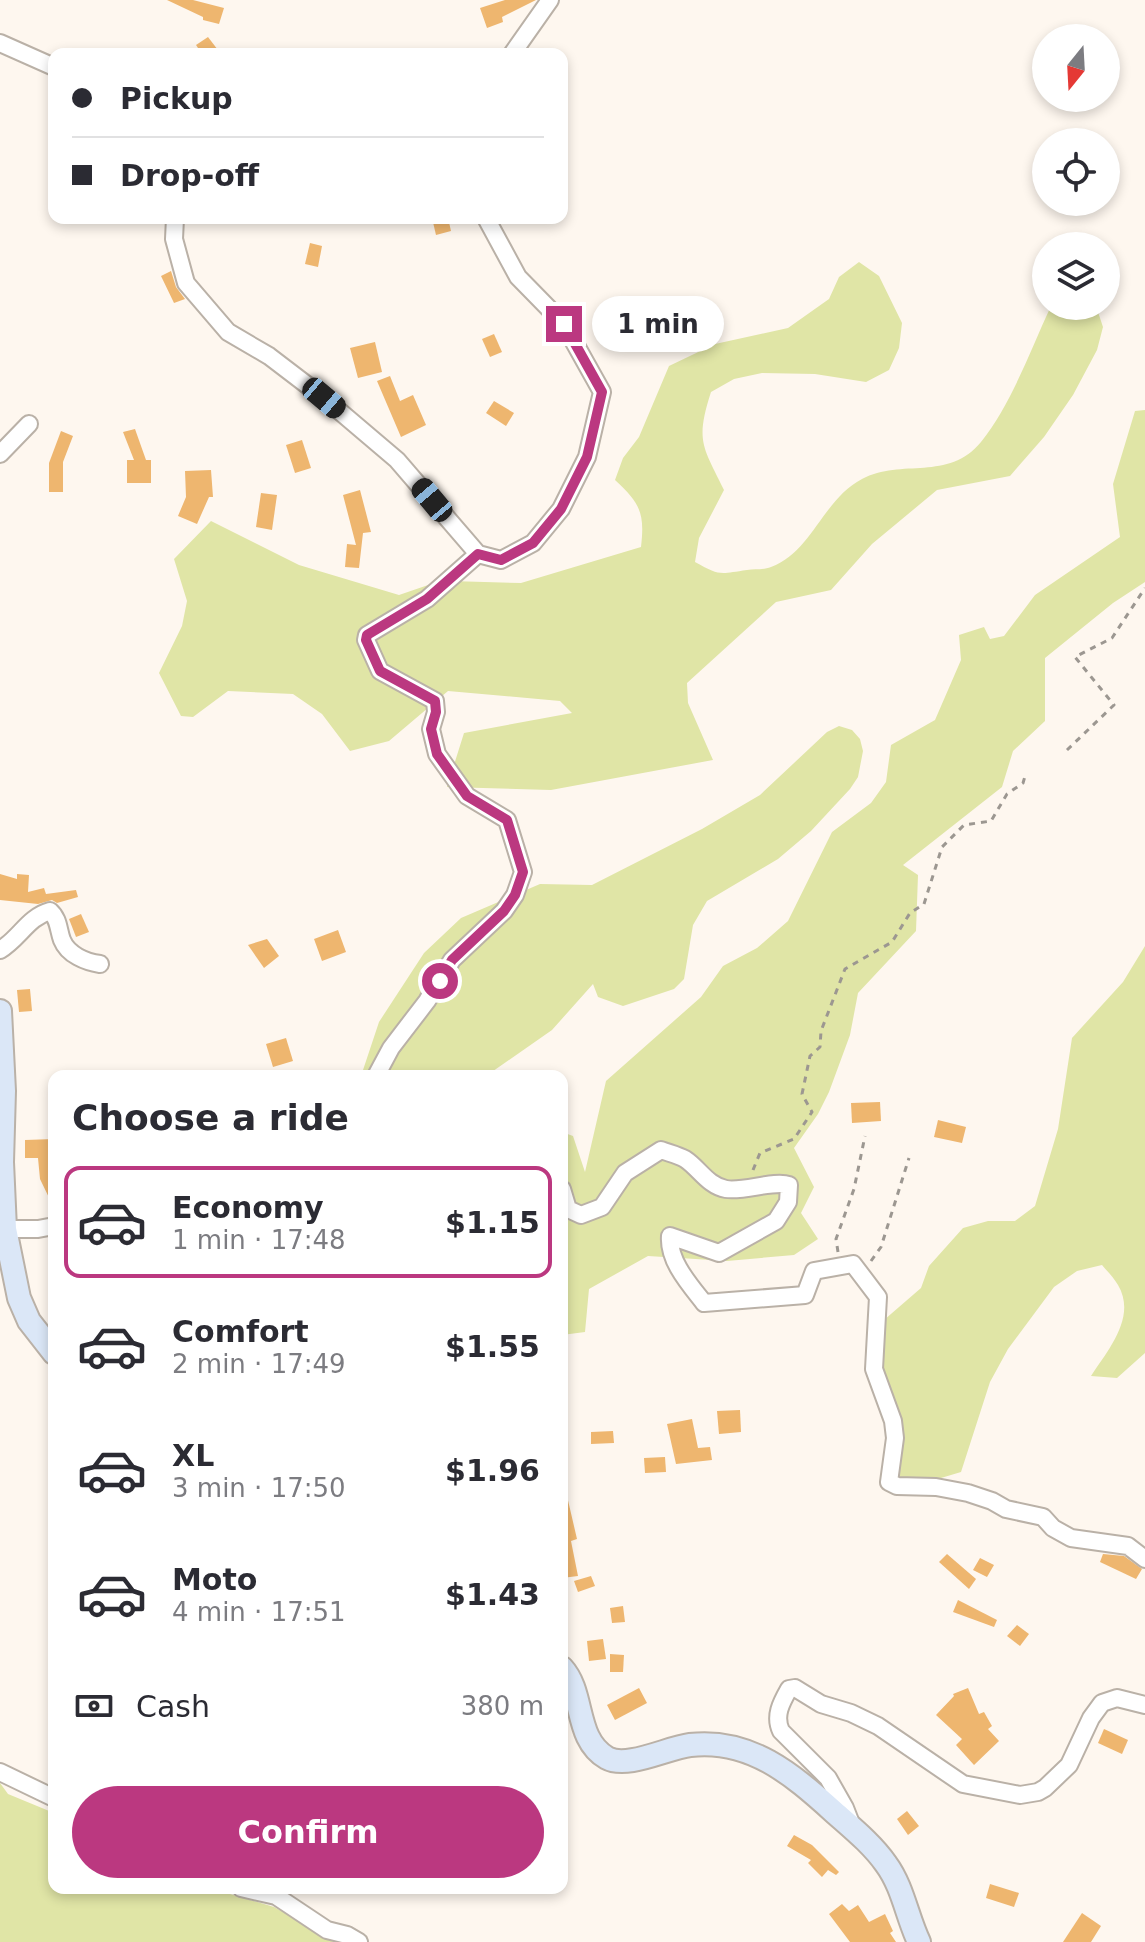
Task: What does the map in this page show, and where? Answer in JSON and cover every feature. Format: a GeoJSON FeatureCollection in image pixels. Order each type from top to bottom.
{"type":"FeatureCollection","features":[{"type":"Feature","properties":{"kind":"main road"},"geometry":{"type":"LineString","coordinates":[[0,1011],[5,1229],[19,1298],[29,1321],[48,1345]]}},
{"type":"Feature","properties":{"kind":"main road"},"geometry":{"type":"LineString","coordinates":[[568,1674],[589,1739],[595,1750],[611,1760],[631,1760],[687,1745],[710,1744],[758,1755],[791,1774],[853,1829],[887,1865],[903,1896],[919,1942]]}},
{"type":"Feature","properties":{"kind":"street"},"geometry":{"type":"LineString","coordinates":[[516,48],[550,0]]}},
{"type":"Feature","properties":{"kind":"street"},"geometry":{"type":"LineString","coordinates":[[0,43],[48,64]]}},
{"type":"Feature","properties":{"kind":"street"},"geometry":{"type":"LineString","coordinates":[[175,224],[174,239],[186,283],[228,332],[269,356],[397,460],[478,554],[501,560],[533,543],[561,509],[587,457],[602,392],[564,324],[518,277],[489,224]]}},
{"type":"Feature","properties":{"kind":"street"},"geometry":{"type":"LineString","coordinates":[[0,454],[29,424]]}},
{"type":"Feature","properties":{"kind":"street"},"geometry":{"type":"LineString","coordinates":[[379,1070],[452,960],[504,911],[515,895],[523,872],[507,820],[467,796],[437,754],[431,729],[436,712],[435,701],[380,671],[366,640],[367,635],[427,599],[478,554]]}},
{"type":"Feature","properties":{"kind":"street"},"geometry":{"type":"LineString","coordinates":[[0,950],[10,944],[32,919],[50,911],[69,949],[80,958],[100,964]]}},
{"type":"Feature","properties":{"kind":"street"},"geometry":{"type":"LineString","coordinates":[[568,1209],[581,1215],[602,1207],[625,1173],[661,1150],[685,1159],[713,1185],[726,1189],[762,1188],[782,1183],[789,1185],[788,1202],[776,1221],[719,1253],[670,1236],[669,1245],[677,1264],[704,1303],[805,1295],[814,1271],[853,1264],[878,1297],[874,1369],[893,1421],[895,1438],[889,1482],[897,1486],[936,1487],[968,1493],[1006,1509],[1043,1517],[1053,1528],[1071,1538],[1128,1546],[1145,1559]]}},
{"type":"Feature","properties":{"kind":"street"},"geometry":{"type":"LineString","coordinates":[[5,1229],[48,1227]]}},
{"type":"Feature","properties":{"kind":"street"},"geometry":{"type":"LineString","coordinates":[[853,1829],[828,1778],[787,1739],[777,1723],[789,1689],[795,1688],[821,1704],[851,1713],[878,1726],[963,1784],[1020,1795],[1045,1788],[1069,1765],[1091,1718],[1102,1703],[1117,1698],[1145,1705]]}},
{"type":"Feature","properties":{"kind":"street"},"geometry":{"type":"LineString","coordinates":[[0,1772],[48,1795]]}},
{"type":"Feature","properties":{"kind":"street"},"geometry":{"type":"LineString","coordinates":[[267,1894],[276,1896],[327,1930],[359,1942]]}},
{"type":"Feature","properties":{"kind":"path"},"geometry":{"type":"LineString","coordinates":[[1067,750],[1114,705],[1075,657],[1112,638],[1145,588]]}},
{"type":"Feature","properties":{"kind":"path"},"geometry":{"type":"LineString","coordinates":[[746,1189],[760,1153],[794,1139],[812,1112],[802,1094],[810,1056],[820,1047],[821,1031],[845,969],[892,942],[910,913],[924,904],[942,847],[964,825],[991,821],[1007,794],[1023,783],[1026,773]]}},
{"type":"Feature","properties":{"kind":"path"},"geometry":{"type":"LineString","coordinates":[[841,1268],[836,1239],[854,1189],[865,1136]]}},
{"type":"Feature","properties":{"kind":"path"},"geometry":{"type":"LineString","coordinates":[[862,1274],[881,1247],[909,1158]]}},
{"type":"Feature","properties":{"kind":"green space"},"geometry":{"type":"Polygon","coordinates":[[[859,262],[879,276],[902,323],[899,348],[889,370],[866,382],[815,374],[762,373],[734,379],[711,392],[703,422],[704,443],[724,490],[699,538],[695,562],[703,567],[725,573],[771,567],[797,550],[837,499],[862,479],[893,470],[939,466],[968,454],[981,442],[1002,411],[1045,320],[1101,320],[1103,327],[1097,350],[1073,395],[1044,437],[1010,476],[937,490],[872,544],[831,590],[776,602],[687,683],[688,703],[713,760],[551,790],[447,787],[464,733],[572,713],[560,701],[448,691],[389,741],[350,751],[322,714],[293,694],[228,691],[193,717],[181,716],[159,673],[182,626],[187,601],[174,559],[211,521],[299,565],[399,595],[450,581],[521,583],[641,547],[639,509],[615,480],[623,458],[639,437],[669,366],[715,344],[788,328],[829,299],[839,277],[859,262]]]}},
{"type":"Feature","properties":{"kind":"green space"},"geometry":{"type":"Polygon","coordinates":[[[1145,410],[1145,582],[1113,603],[1045,658],[1045,721],[1013,751],[1002,787],[903,865],[918,875],[916,931],[858,993],[850,1035],[829,1092],[794,1148],[814,1187],[801,1213],[818,1239],[794,1255],[727,1261],[648,1256],[589,1289],[585,1332],[568,1334],[568,1134],[573,1136],[585,1172],[606,1081],[701,997],[723,966],[757,948],[788,921],[832,832],[871,803],[886,782],[891,745],[935,720],[961,660],[959,635],[984,627],[990,639],[1004,636],[1035,595],[1120,537],[1113,484],[1135,411],[1145,410]]]}},
{"type":"Feature","properties":{"kind":"green space"},"geometry":{"type":"Polygon","coordinates":[[[839,726],[852,730],[860,739],[863,751],[858,777],[811,831],[778,859],[707,901],[693,925],[684,979],[674,989],[623,1006],[598,997],[593,984],[552,1030],[495,1070],[363,1070],[379,1022],[424,953],[461,918],[540,884],[592,885],[702,829],[760,795],[827,732],[839,726]]]}},
{"type":"Feature","properties":{"kind":"green space"},"geometry":{"type":"Polygon","coordinates":[[[1145,946],[1145,1353],[1117,1378],[1091,1376],[1118,1333],[1124,1309],[1123,1297],[1102,1265],[1077,1271],[1054,1287],[1008,1349],[990,1382],[961,1472],[931,1481],[907,1482],[895,1474],[878,1371],[884,1320],[921,1288],[929,1266],[963,1228],[988,1221],[1015,1221],[1035,1206],[1058,1129],[1072,1038],[1123,982],[1145,946]]]}},
{"type":"Feature","properties":{"kind":"green space"},"geometry":{"type":"Polygon","coordinates":[[[0,1783],[8,1794],[48,1811],[48,1894],[230,1894],[274,1907],[337,1942],[0,1942],[0,1783]]]}},
{"type":"Feature","properties":{"kind":"building"},"geometry":{"type":"Polygon","coordinates":[[[167,0],[193,0],[224,8],[219,24],[203,20],[203,17],[167,0]]]}},
{"type":"Feature","properties":{"kind":"building"},"geometry":{"type":"Polygon","coordinates":[[[505,0],[536,0],[502,17],[503,22],[487,28],[480,8],[505,0]]]}},
{"type":"Feature","properties":{"kind":"building"},"geometry":{"type":"Polygon","coordinates":[[[208,37],[216,48],[198,48],[196,45],[208,37]]]}},
{"type":"Feature","properties":{"kind":"building"},"geometry":{"type":"Polygon","coordinates":[[[433,224],[449,224],[451,231],[436,235],[433,224]]]}},
{"type":"Feature","properties":{"kind":"building"},"geometry":{"type":"Polygon","coordinates":[[[310,243],[322,246],[318,267],[305,264],[310,243]]]}},
{"type":"Feature","properties":{"kind":"building"},"geometry":{"type":"Polygon","coordinates":[[[171,271],[176,287],[185,299],[174,303],[161,276],[171,271]]]}},
{"type":"Feature","properties":{"kind":"building"},"geometry":{"type":"Polygon","coordinates":[[[687,297],[702,316],[687,328],[672,309],[687,297]]]}},
{"type":"Feature","properties":{"kind":"building"},"geometry":{"type":"Polygon","coordinates":[[[494,334],[502,352],[490,357],[482,339],[494,334]]]}},
{"type":"Feature","properties":{"kind":"building"},"geometry":{"type":"Polygon","coordinates":[[[375,342],[382,372],[358,378],[350,348],[375,342]]]}},
{"type":"Feature","properties":{"kind":"building"},"geometry":{"type":"Polygon","coordinates":[[[390,376],[400,401],[413,395],[426,425],[401,437],[377,381],[390,376]]]}},
{"type":"Feature","properties":{"kind":"building"},"geometry":{"type":"Polygon","coordinates":[[[494,401],[514,413],[506,426],[486,413],[494,401]]]}},
{"type":"Feature","properties":{"kind":"building"},"geometry":{"type":"Polygon","coordinates":[[[135,429],[146,460],[151,460],[151,483],[127,483],[127,460],[134,460],[123,432],[135,429]]]}},
{"type":"Feature","properties":{"kind":"building"},"geometry":{"type":"Polygon","coordinates":[[[61,431],[73,436],[63,462],[63,492],[49,492],[49,463],[61,431]]]}},
{"type":"Feature","properties":{"kind":"building"},"geometry":{"type":"Polygon","coordinates":[[[302,440],[311,468],[295,473],[286,445],[302,440]]]}},
{"type":"Feature","properties":{"kind":"building"},"geometry":{"type":"Polygon","coordinates":[[[211,470],[213,497],[209,497],[197,524],[178,516],[186,497],[185,471],[211,470]]]}},
{"type":"Feature","properties":{"kind":"building"},"geometry":{"type":"Polygon","coordinates":[[[360,490],[371,532],[363,533],[359,568],[345,567],[347,544],[356,545],[343,495],[360,490]]]}},
{"type":"Feature","properties":{"kind":"building"},"geometry":{"type":"Polygon","coordinates":[[[261,493],[277,495],[272,530],[256,527],[261,493]]]}},
{"type":"Feature","properties":{"kind":"building"},"geometry":{"type":"Polygon","coordinates":[[[0,874],[17,879],[17,874],[29,875],[28,892],[44,888],[46,894],[76,890],[78,897],[38,904],[0,900],[0,874]]]}},
{"type":"Feature","properties":{"kind":"building"},"geometry":{"type":"Polygon","coordinates":[[[81,914],[89,932],[76,937],[69,919],[81,914]]]}},
{"type":"Feature","properties":{"kind":"building"},"geometry":{"type":"Polygon","coordinates":[[[338,930],[346,952],[322,961],[314,939],[338,930]]]}},
{"type":"Feature","properties":{"kind":"building"},"geometry":{"type":"Polygon","coordinates":[[[267,939],[279,956],[264,968],[248,945],[267,939]]]}},
{"type":"Feature","properties":{"kind":"building"},"geometry":{"type":"Polygon","coordinates":[[[30,989],[32,1011],[19,1012],[17,990],[30,989]]]}},
{"type":"Feature","properties":{"kind":"building"},"geometry":{"type":"Polygon","coordinates":[[[286,1038],[293,1061],[273,1067],[266,1044],[286,1038]]]}},
{"type":"Feature","properties":{"kind":"building"},"geometry":{"type":"Polygon","coordinates":[[[880,1102],[881,1121],[852,1123],[851,1103],[880,1102]]]}},
{"type":"Feature","properties":{"kind":"building"},"geometry":{"type":"Polygon","coordinates":[[[938,1120],[966,1127],[962,1143],[934,1137],[938,1120]]]}},
{"type":"Feature","properties":{"kind":"building"},"geometry":{"type":"Polygon","coordinates":[[[48,1139],[48,1196],[40,1179],[38,1158],[25,1158],[25,1140],[48,1139]]]}},
{"type":"Feature","properties":{"kind":"building"},"geometry":{"type":"Polygon","coordinates":[[[740,1410],[741,1432],[719,1434],[717,1411],[740,1410]]]}},
{"type":"Feature","properties":{"kind":"building"},"geometry":{"type":"Polygon","coordinates":[[[692,1419],[698,1448],[710,1447],[712,1460],[676,1464],[667,1424],[692,1419]]]}},
{"type":"Feature","properties":{"kind":"building"},"geometry":{"type":"Polygon","coordinates":[[[613,1431],[614,1443],[591,1444],[591,1432],[613,1431]]]}},
{"type":"Feature","properties":{"kind":"building"},"geometry":{"type":"Polygon","coordinates":[[[665,1457],[666,1472],[645,1473],[644,1458],[665,1457]]]}},
{"type":"Feature","properties":{"kind":"building"},"geometry":{"type":"Polygon","coordinates":[[[568,1500],[577,1539],[571,1541],[578,1576],[568,1577],[568,1500]]]}},
{"type":"Feature","properties":{"kind":"building"},"geometry":{"type":"Polygon","coordinates":[[[947,1554],[976,1579],[969,1589],[939,1562],[947,1554]]]}},
{"type":"Feature","properties":{"kind":"building"},"geometry":{"type":"Polygon","coordinates":[[[1103,1554],[1124,1556],[1142,1569],[1136,1579],[1100,1562],[1103,1554]]]}},
{"type":"Feature","properties":{"kind":"building"},"geometry":{"type":"Polygon","coordinates":[[[980,1558],[994,1565],[987,1577],[973,1570],[980,1558]]]}},
{"type":"Feature","properties":{"kind":"building"},"geometry":{"type":"Polygon","coordinates":[[[591,1576],[595,1586],[578,1592],[574,1581],[591,1576]]]}},
{"type":"Feature","properties":{"kind":"building"},"geometry":{"type":"Polygon","coordinates":[[[958,1600],[997,1620],[994,1627],[953,1612],[958,1600]]]}},
{"type":"Feature","properties":{"kind":"building"},"geometry":{"type":"Polygon","coordinates":[[[623,1606],[625,1622],[612,1623],[610,1608],[623,1606]]]}},
{"type":"Feature","properties":{"kind":"building"},"geometry":{"type":"Polygon","coordinates":[[[1017,1625],[1029,1634],[1020,1646],[1007,1636],[1017,1625]]]}},
{"type":"Feature","properties":{"kind":"building"},"geometry":{"type":"Polygon","coordinates":[[[603,1639],[606,1659],[589,1661],[587,1641],[603,1639]]]}},
{"type":"Feature","properties":{"kind":"building"},"geometry":{"type":"Polygon","coordinates":[[[610,1654],[624,1655],[623,1672],[610,1672],[610,1654]]]}},
{"type":"Feature","properties":{"kind":"building"},"geometry":{"type":"Polygon","coordinates":[[[639,1688],[647,1703],[615,1720],[607,1705],[639,1688]]]}},
{"type":"Feature","properties":{"kind":"building"},"geometry":{"type":"Polygon","coordinates":[[[968,1688],[979,1714],[984,1712],[992,1726],[988,1729],[999,1741],[974,1765],[956,1745],[962,1739],[936,1715],[953,1694],[968,1688]]]}},
{"type":"Feature","properties":{"kind":"building"},"geometry":{"type":"Polygon","coordinates":[[[1104,1729],[1128,1740],[1122,1754],[1098,1743],[1104,1729]]]}},
{"type":"Feature","properties":{"kind":"building"},"geometry":{"type":"Polygon","coordinates":[[[907,1811],[919,1826],[908,1835],[897,1819],[907,1811]]]}},
{"type":"Feature","properties":{"kind":"building"},"geometry":{"type":"Polygon","coordinates":[[[794,1835],[812,1845],[839,1872],[836,1875],[828,1870],[822,1877],[808,1863],[811,1860],[787,1846],[794,1835]]]}},
{"type":"Feature","properties":{"kind":"building"},"geometry":{"type":"Polygon","coordinates":[[[990,1884],[1019,1893],[1014,1907],[986,1898],[990,1884]]]}},
{"type":"Feature","properties":{"kind":"building"},"geometry":{"type":"Polygon","coordinates":[[[842,1904],[849,1911],[858,1905],[869,1922],[885,1914],[896,1942],[850,1942],[829,1914],[842,1904]]]}},
{"type":"Feature","properties":{"kind":"building"},"geometry":{"type":"Polygon","coordinates":[[[1082,1913],[1101,1926],[1091,1942],[1063,1942],[1082,1913]]]}},
{"type":"Feature","properties":{"kind":"route"},"geometry":{"type":"LineString","coordinates":[[440,981],[452,960],[504,911],[515,895],[523,872],[507,820],[467,796],[437,754],[431,729],[436,712],[435,701],[380,671],[371,657],[366,640],[367,635],[427,599],[478,554],[501,560],[533,543],[561,509],[587,457],[602,392],[564,324]]}}]}
